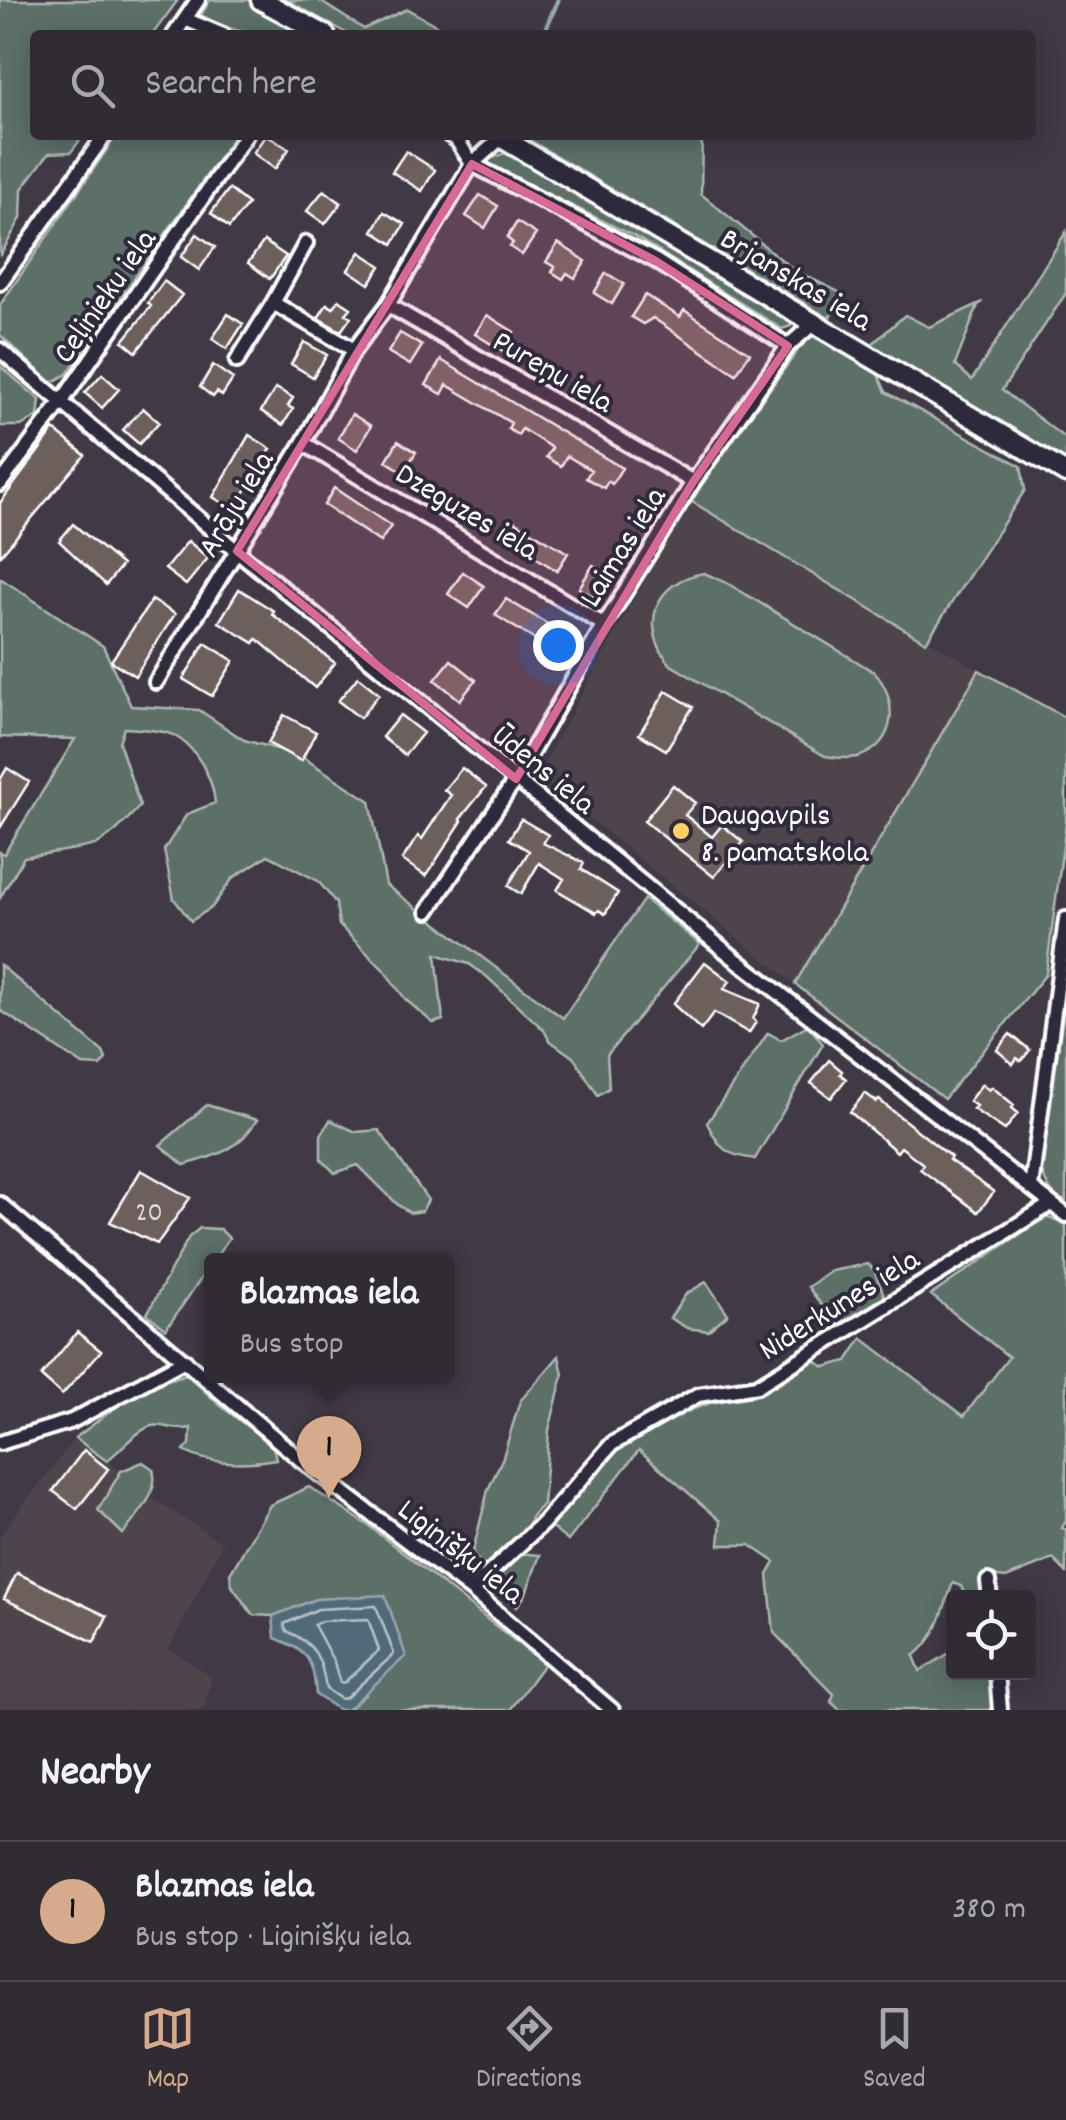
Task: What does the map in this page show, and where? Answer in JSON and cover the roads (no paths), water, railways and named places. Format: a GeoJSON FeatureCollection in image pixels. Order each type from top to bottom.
{"type":"FeatureCollection","features":[{"type":"Feature","properties":{"kind":"main road"},"geometry":{"type":"LineString","coordinates":[[262,0],[315,30]]}},
{"type":"Feature","properties":{"kind":"main road","name":"Brjanskas iela"},"geometry":{"type":"LineString","coordinates":[[506,140],[1066,473]]}},
{"type":"Feature","properties":{"kind":"street"},"geometry":{"type":"LineString","coordinates":[[178,30],[198,0]]}},
{"type":"Feature","properties":{"kind":"street"},"geometry":{"type":"LineString","coordinates":[[185,20],[210,30]]}},
{"type":"Feature","properties":{"kind":"street"},"geometry":{"type":"LineString","coordinates":[[0,282],[101,140]]}},
{"type":"Feature","properties":{"kind":"street","name":"Ceļinieku iela"},"geometry":{"type":"LineString","coordinates":[[0,484],[243,140]]}},
{"type":"Feature","properties":{"kind":"street"},"geometry":{"type":"LineString","coordinates":[[458,140],[472,164],[656,260],[788,346]]}},
{"type":"Feature","properties":{"kind":"street","name":"Arāju iela"},"geometry":{"type":"LineString","coordinates":[[156,682],[354,350],[388,305],[472,164],[495,140]]}},
{"type":"Feature","properties":{"kind":"street"},"geometry":{"type":"LineString","coordinates":[[237,361],[306,242]]}},
{"type":"Feature","properties":{"kind":"street"},"geometry":{"type":"LineString","coordinates":[[272,303],[354,350]]}},
{"type":"Feature","properties":{"kind":"street","name":"Pureņu iela"},"geometry":{"type":"LineString","coordinates":[[388,305],[694,482]]}},
{"type":"Feature","properties":{"kind":"street","name":"Laimas iela"},"geometry":{"type":"LineString","coordinates":[[428,911],[516,778],[604,625],[694,482],[788,346],[814,323]]}},
{"type":"Feature","properties":{"kind":"street","name":"Ūdens iela"},"geometry":{"type":"LineString","coordinates":[[0,350],[236,551],[734,958],[1066,1215]]}},
{"type":"Feature","properties":{"kind":"street","name":"Dzeguzes iela"},"geometry":{"type":"LineString","coordinates":[[302,443],[604,625]]}},
{"type":"Feature","properties":{"kind":"street"},"geometry":{"type":"LineString","coordinates":[[1031,1188],[1066,920]]}},
{"type":"Feature","properties":{"kind":"street","name":"Liginišķu iela"},"geometry":{"type":"LineString","coordinates":[[0,1204],[204,1376]]}},
{"type":"Feature","properties":{"kind":"street","name":"Niderkunes iela"},"geometry":{"type":"LineString","coordinates":[[471,1590],[543,1523],[612,1444],[698,1395],[757,1386],[1051,1204]]}},
{"type":"Feature","properties":{"kind":"street"},"geometry":{"type":"LineString","coordinates":[[0,1444],[72,1420],[185,1360]]}},
{"type":"Feature","properties":{"kind":"street","name":"Liginišķu iela"},"geometry":{"type":"LineString","coordinates":[[212,1383],[301,1460],[471,1590],[612,1710]]}},
{"type":"Feature","properties":{"kind":"street"},"geometry":{"type":"LineString","coordinates":[[988,1581],[989,1590]]}},
{"type":"Feature","properties":{"kind":"street"},"geometry":{"type":"LineString","coordinates":[[998,1680],[1000,1710]]}},
{"type":"Feature","properties":{"kind":"water"},"geometry":{"type":"Polygon","coordinates":[[[385,1595],[406,1656],[347,1710],[339,1710],[316,1695],[313,1673],[302,1652],[275,1638],[273,1616],[316,1599],[385,1595]]]}},
{"type":"Feature","properties":{"kind":"waterway"},"geometry":{"type":"LineString","coordinates":[[545,30],[558,0]]}},
{"type":"Feature","properties":{"kind":"place","name":"Daugavpils 8. pamatskola"},"geometry":{"type":"Point","coordinates":[681,831]}},
{"type":"Feature","properties":{"kind":"place","name":"Blazmas iela"},"geometry":{"type":"Point","coordinates":[329,1498]}}]}
